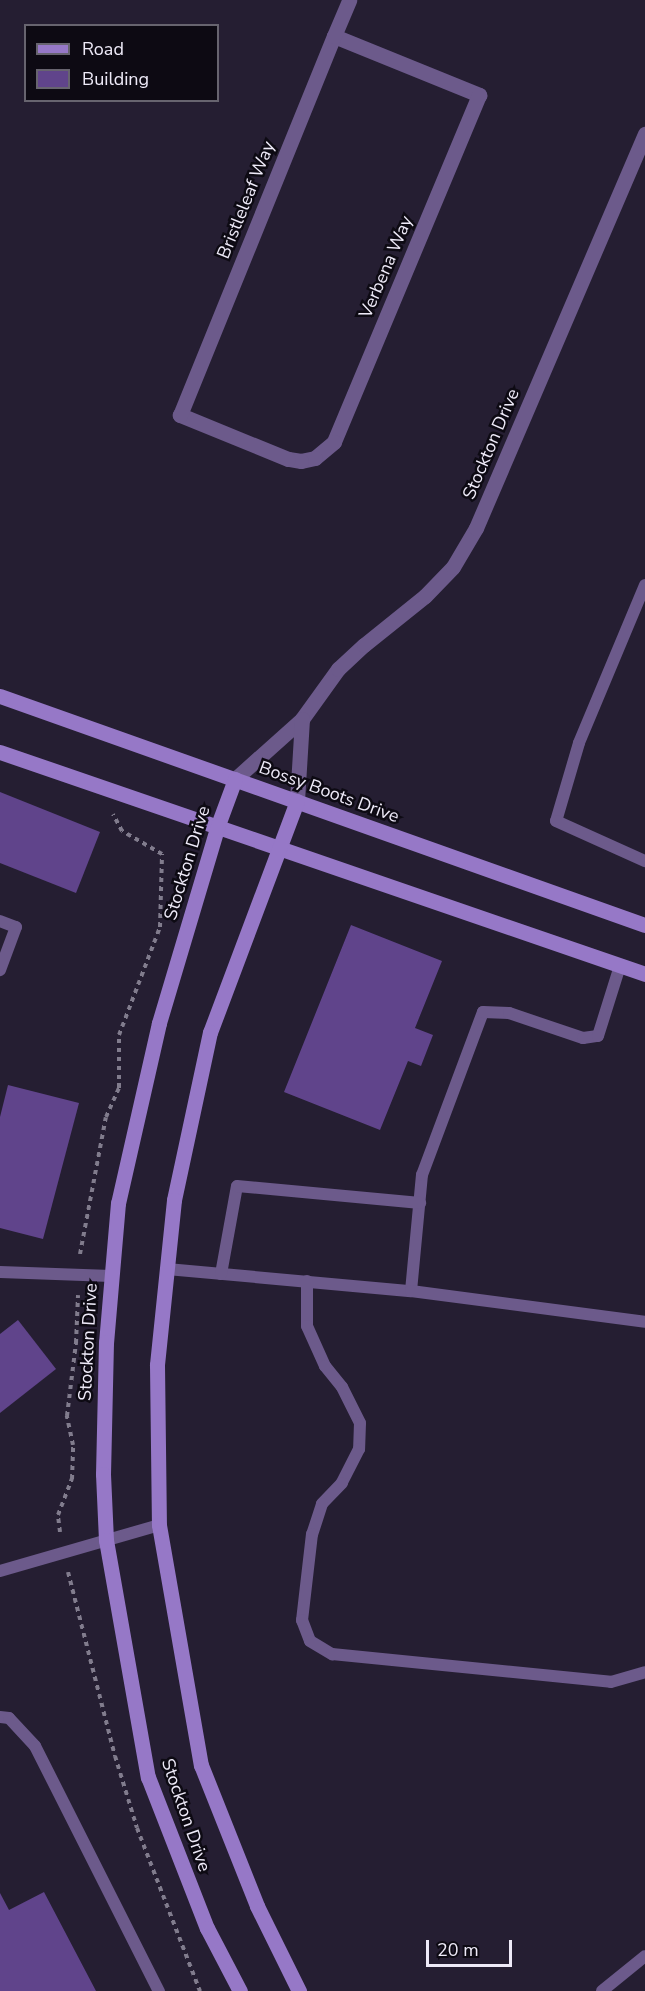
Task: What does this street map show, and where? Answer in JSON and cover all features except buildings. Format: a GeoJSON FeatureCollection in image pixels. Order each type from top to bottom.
{"type":"FeatureCollection","features":[{"type":"Feature","properties":{"kind":"street","name":"Bristleleaf Way"},"geometry":{"type":"LineString","coordinates":[[180,415],[349,0]]}},
{"type":"Feature","properties":{"kind":"street","name":"Verbena Way"},"geometry":{"type":"LineString","coordinates":[[180,415],[288,459],[308,460],[326,451],[334,442],[479,95],[334,36]]}},
{"type":"Feature","properties":{"kind":"street","name":"Stockton Drive"},"geometry":{"type":"LineString","coordinates":[[240,1991],[207,1928],[148,1777],[106,1540],[103,1474],[106,1342],[117,1203],[159,1023],[218,825],[235,779],[302,719],[338,669],[425,596],[453,567],[477,528],[639,163],[645,134]]}},
{"type":"Feature","properties":{"kind":"street","name":"Bossy Boots Drive"},"geometry":{"type":"LineString","coordinates":[[0,696],[645,925]]}},
{"type":"Feature","properties":{"kind":"street","name":"Stockton Drive"},"geometry":{"type":"LineString","coordinates":[[299,1991],[257,1906],[201,1765],[159,1525],[157,1365],[174,1200],[210,1032],[297,801],[302,719]]}},
{"type":"Feature","properties":{"kind":"street"},"geometry":{"type":"LineString","coordinates":[[0,752],[218,825],[645,974]]}},
{"type":"Feature","properties":{"kind":"lane"},"geometry":{"type":"LineString","coordinates":[[645,585],[579,743],[556,821],[645,861]]}},
{"type":"Feature","properties":{"kind":"lane"},"geometry":{"type":"LineString","coordinates":[[0,921],[16,927],[0,970]]}},
{"type":"Feature","properties":{"kind":"lane"},"geometry":{"type":"LineString","coordinates":[[411,1291],[423,1175],[483,1012],[509,1013],[583,1038],[598,1036],[620,966]]}},
{"type":"Feature","properties":{"kind":"lane"},"geometry":{"type":"LineString","coordinates":[[221,1274],[237,1186],[420,1203]]}},
{"type":"Feature","properties":{"kind":"lane"},"geometry":{"type":"LineString","coordinates":[[167,1269],[411,1291],[645,1322]]}},
{"type":"Feature","properties":{"kind":"lane"},"geometry":{"type":"LineString","coordinates":[[0,1272],[111,1276]]}},
{"type":"Feature","properties":{"kind":"lane"},"geometry":{"type":"LineString","coordinates":[[307,1281],[307,1326],[325,1366],[342,1387],[360,1423],[359,1449],[342,1483],[322,1504],[312,1534],[302,1620],[310,1641],[332,1654],[611,1682],[645,1672]]}},
{"type":"Feature","properties":{"kind":"lane"},"geometry":{"type":"LineString","coordinates":[[0,1571],[159,1525]]}},
{"type":"Feature","properties":{"kind":"lane"},"geometry":{"type":"LineString","coordinates":[[0,1717],[9,1718],[35,1746],[159,1991]]}},
{"type":"Feature","properties":{"kind":"lane"},"geometry":{"type":"LineString","coordinates":[[602,1991],[645,1956]]}}]}
